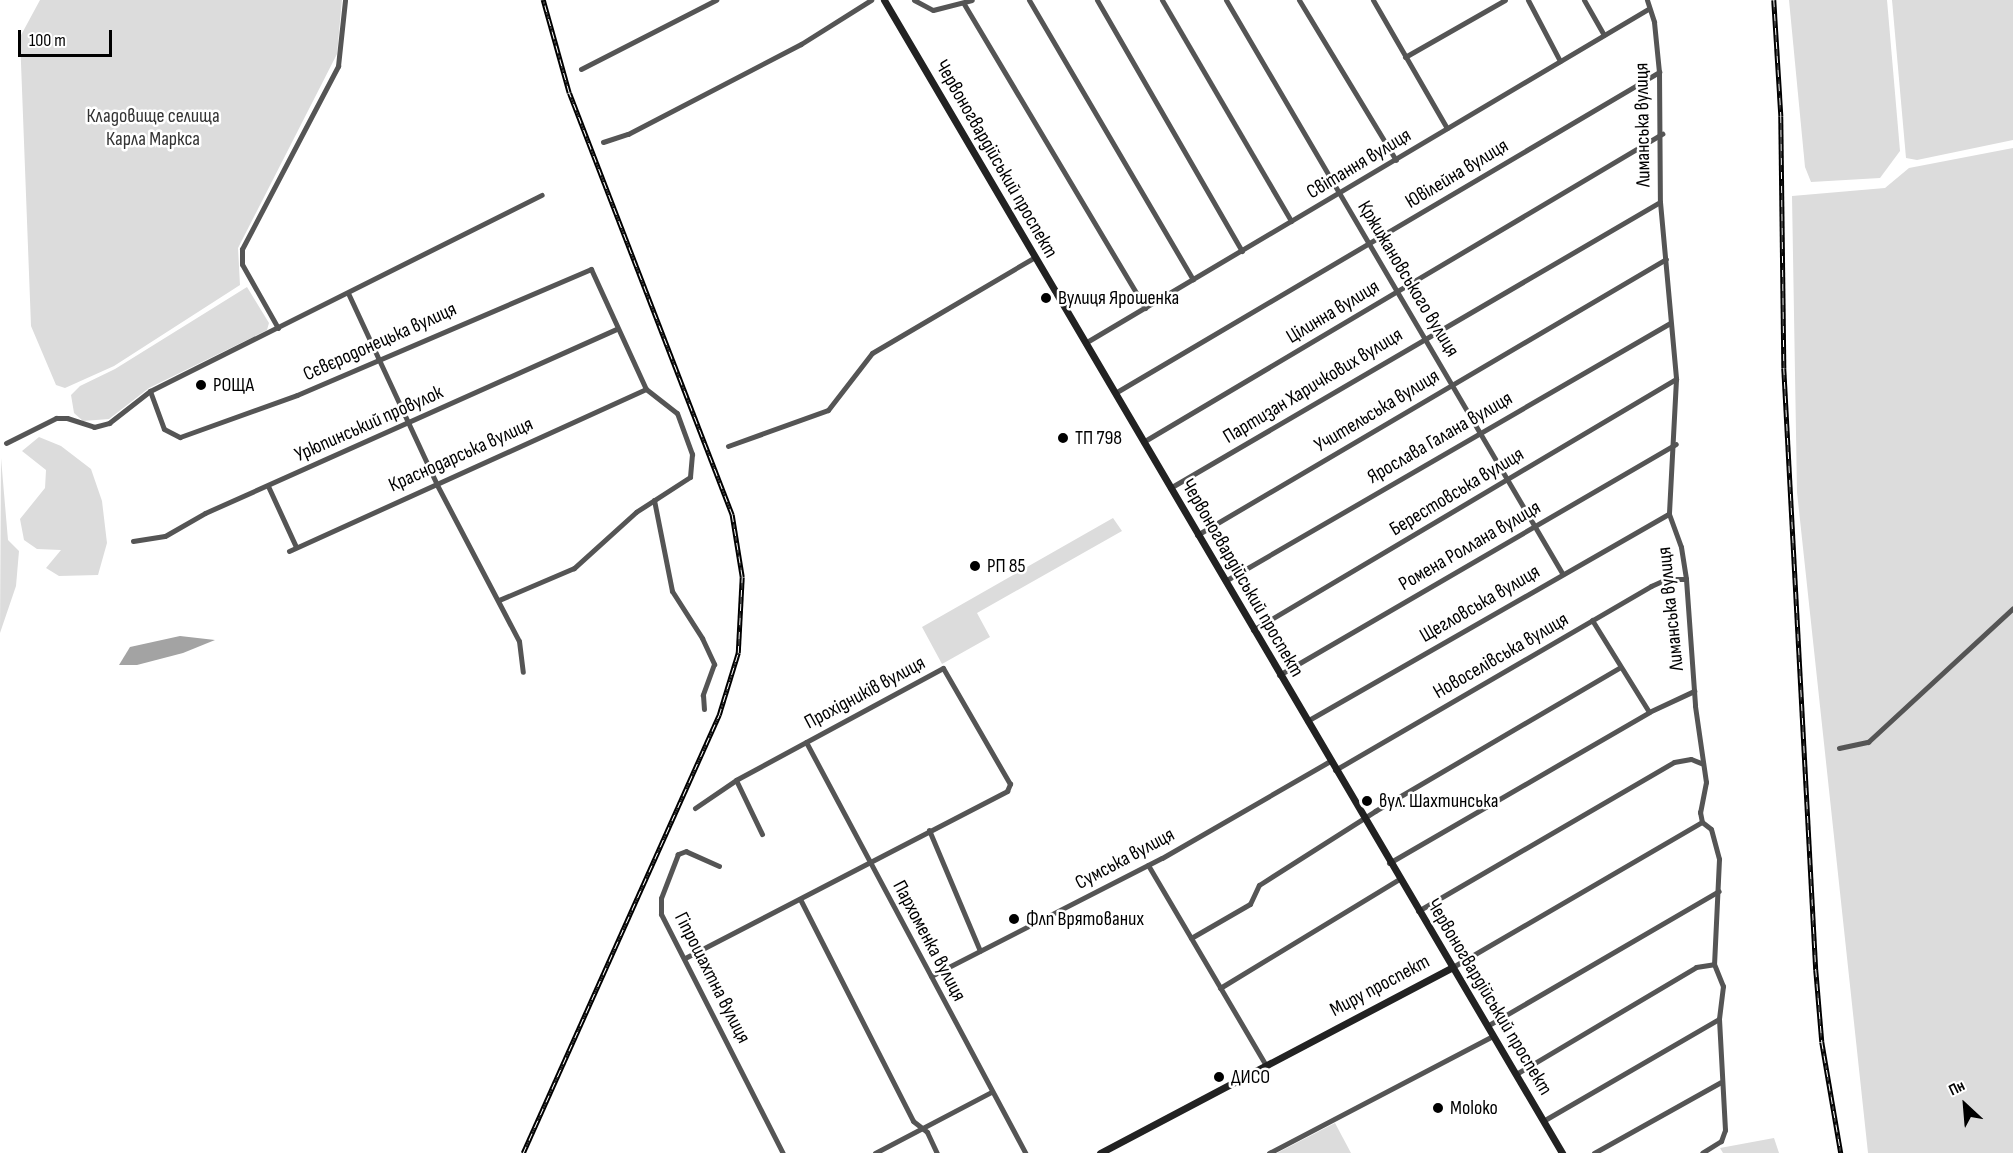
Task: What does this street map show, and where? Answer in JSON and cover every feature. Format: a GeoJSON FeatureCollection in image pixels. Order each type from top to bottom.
{"type":"FeatureCollection","features":[{"type":"Feature","properties":{"kind":"main road","name":"Червоногвардійський проспект"},"geometry":{"type":"LineString","coordinates":[[884,0],[1389,863],[1562,1153]]}},
{"type":"Feature","properties":{"kind":"main road","name":"Миру проспект"},"geometry":{"type":"LineString","coordinates":[[1100,1153],[1451,968]]}},
{"type":"Feature","properties":{"kind":"street"},"geometry":{"type":"LineString","coordinates":[[278,328],[242,264],[242,249],[338,66],[345,0]]}},
{"type":"Feature","properties":{"kind":"street"},"geometry":{"type":"LineString","coordinates":[[581,69],[716,0]]}},
{"type":"Feature","properties":{"kind":"street"},"geometry":{"type":"LineString","coordinates":[[603,142],[628,134],[801,44],[871,0]]}},
{"type":"Feature","properties":{"kind":"street"},"geometry":{"type":"LineString","coordinates":[[914,0],[933,10],[964,4],[972,0]]}},
{"type":"Feature","properties":{"kind":"street"},"geometry":{"type":"LineString","coordinates":[[1029,0],[1193,280]]}},
{"type":"Feature","properties":{"kind":"street"},"geometry":{"type":"LineString","coordinates":[[1097,0],[1242,251]]}},
{"type":"Feature","properties":{"kind":"street"},"geometry":{"type":"LineString","coordinates":[[1162,0],[1291,221]]}},
{"type":"Feature","properties":{"kind":"street","name":"Кржижановського вулиця"},"geometry":{"type":"LineString","coordinates":[[1226,0],[1536,524],[1562,573]]}},
{"type":"Feature","properties":{"kind":"street"},"geometry":{"type":"LineString","coordinates":[[1299,0],[1396,160]]}},
{"type":"Feature","properties":{"kind":"street"},"geometry":{"type":"LineString","coordinates":[[1372,0],[1447,128]]}},
{"type":"Feature","properties":{"kind":"street"},"geometry":{"type":"LineString","coordinates":[[1405,57],[1505,0]]}},
{"type":"Feature","properties":{"kind":"street"},"geometry":{"type":"LineString","coordinates":[[1528,0],[1560,61]]}},
{"type":"Feature","properties":{"kind":"street"},"geometry":{"type":"LineString","coordinates":[[1584,0],[1604,35]]}},
{"type":"Feature","properties":{"kind":"street","name":"Лиманська вулиця"},"geometry":{"type":"LineString","coordinates":[[1647,0],[1654,22],[1659,72],[1662,134],[1660,202],[1676,379],[1676,444],[1669,514],[1681,547],[1686,579],[1701,764],[1706,782],[1700,812],[1702,822]]}},
{"type":"Feature","properties":{"kind":"street"},"geometry":{"type":"LineString","coordinates":[[964,4],[1145,308]]}},
{"type":"Feature","properties":{"kind":"street","name":"Світання вулиця"},"geometry":{"type":"LineString","coordinates":[[1085,343],[1648,9]]}},
{"type":"Feature","properties":{"kind":"street","name":"Ювілейна вулиця"},"geometry":{"type":"LineString","coordinates":[[1114,393],[1659,72]]}},
{"type":"Feature","properties":{"kind":"street","name":"Цілинна вулиця"},"geometry":{"type":"LineString","coordinates":[[1143,442],[1662,134]]}},
{"type":"Feature","properties":{"kind":"street"},"geometry":{"type":"LineString","coordinates":[[6,442],[56,418],[66,418],[94,427],[109,423],[150,391],[542,195]]}},
{"type":"Feature","properties":{"kind":"street","name":"Партизан Харичкових вулиця"},"geometry":{"type":"LineString","coordinates":[[1170,488],[1425,337],[1660,202]]}},
{"type":"Feature","properties":{"kind":"street"},"geometry":{"type":"LineString","coordinates":[[728,446],[828,410],[872,353],[1035,257]]}},
{"type":"Feature","properties":{"kind":"street","name":"Учительська вулиця"},"geometry":{"type":"LineString","coordinates":[[1197,535],[1666,259]]}},
{"type":"Feature","properties":{"kind":"street","name":"Сєвєродонецька вулиця"},"geometry":{"type":"LineString","coordinates":[[150,391],[164,429],[180,437],[249,414],[590,269],[617,328]]}},
{"type":"Feature","properties":{"kind":"street"},"geometry":{"type":"LineString","coordinates":[[348,293],[380,357],[436,483],[519,641],[523,672]]}},
{"type":"Feature","properties":{"kind":"street","name":"Ярослава Галана вулиця"},"geometry":{"type":"LineString","coordinates":[[1224,581],[1670,323]]}},
{"type":"Feature","properties":{"kind":"street"},"geometry":{"type":"LineString","coordinates":[[499,600],[574,568],[654,500],[690,477],[692,454],[678,413],[646,389],[617,328]]}},
{"type":"Feature","properties":{"kind":"street","name":"Урюпинський провулок"},"geometry":{"type":"LineString","coordinates":[[133,540],[165,536],[205,513],[617,328]]}},
{"type":"Feature","properties":{"kind":"street","name":"Берестовська вулиця"},"geometry":{"type":"LineString","coordinates":[[1253,630],[1676,379]]}},
{"type":"Feature","properties":{"kind":"street","name":"Краснодарська вулиця"},"geometry":{"type":"LineString","coordinates":[[289,550],[646,389]]}},
{"type":"Feature","properties":{"kind":"street","name":"Ромена Роллана вулиця"},"geometry":{"type":"LineString","coordinates":[[1279,675],[1676,444]]}},
{"type":"Feature","properties":{"kind":"street"},"geometry":{"type":"LineString","coordinates":[[268,486],[296,547]]}},
{"type":"Feature","properties":{"kind":"street"},"geometry":{"type":"LineString","coordinates":[[654,500],[672,591],[702,638],[714,664],[704,695],[704,709]]}},
{"type":"Feature","properties":{"kind":"street","name":"Щегловська вулиця"},"geometry":{"type":"LineString","coordinates":[[1307,721],[1562,573],[1669,514]]}},
{"type":"Feature","properties":{"kind":"street","name":"Новоселівська вулиця"},"geometry":{"type":"LineString","coordinates":[[1335,770],[1592,620],[1667,579],[1686,579]]}},
{"type":"Feature","properties":{"kind":"street"},"geometry":{"type":"LineString","coordinates":[[1839,747],[1868,742],[2013,608]]}},
{"type":"Feature","properties":{"kind":"street"},"geometry":{"type":"LineString","coordinates":[[1592,620],[1649,712]]}},
{"type":"Feature","properties":{"kind":"street"},"geometry":{"type":"LineString","coordinates":[[1191,938],[1250,904],[1259,885],[1620,667]]}},
{"type":"Feature","properties":{"kind":"street","name":"Прохідників вулиця"},"geometry":{"type":"LineString","coordinates":[[695,808],[736,780],[945,668],[1010,784],[1007,791],[929,830]]}},
{"type":"Feature","properties":{"kind":"street"},"geometry":{"type":"LineString","coordinates":[[1389,863],[1649,712],[1694,691]]}},
{"type":"Feature","properties":{"kind":"street","name":"Пархоменка вулиця"},"geometry":{"type":"LineString","coordinates":[[806,742],[1025,1153]]}},
{"type":"Feature","properties":{"kind":"street"},"geometry":{"type":"LineString","coordinates":[[1418,911],[1674,762],[1691,759],[1701,764]]}},
{"type":"Feature","properties":{"kind":"street","name":"Сумська вулиця"},"geometry":{"type":"LineString","coordinates":[[931,976],[1148,865],[1330,761]]}},
{"type":"Feature","properties":{"kind":"street"},"geometry":{"type":"LineString","coordinates":[[736,780],[762,834]]}},
{"type":"Feature","properties":{"kind":"street"},"geometry":{"type":"LineString","coordinates":[[1702,822],[1711,829],[1715,841],[1719,891],[1714,964],[1723,986],[1719,1019],[1725,1130],[1721,1141],[1702,1153]]}},
{"type":"Feature","properties":{"kind":"street","name":"Миру проспект"},"geometry":{"type":"LineString","coordinates":[[1451,968],[1702,822]]}},
{"type":"Feature","properties":{"kind":"street"},"geometry":{"type":"LineString","coordinates":[[685,958],[929,830],[980,951]]}},
{"type":"Feature","properties":{"kind":"street","name":"Гіпрошахтна вулиця"},"geometry":{"type":"LineString","coordinates":[[719,866],[681,852],[661,898],[662,914],[783,1153]]}},
{"type":"Feature","properties":{"kind":"street"},"geometry":{"type":"LineString","coordinates":[[1148,865],[1266,1065]]}},
{"type":"Feature","properties":{"kind":"street"},"geometry":{"type":"LineString","coordinates":[[1220,988],[1399,879]]}},
{"type":"Feature","properties":{"kind":"street"},"geometry":{"type":"LineString","coordinates":[[1487,1026],[1719,891]]}},
{"type":"Feature","properties":{"kind":"street"},"geometry":{"type":"LineString","coordinates":[[800,899],[913,1121],[937,1153]]}},
{"type":"Feature","properties":{"kind":"street"},"geometry":{"type":"LineString","coordinates":[[1516,1074],[1696,967],[1714,964]]}},
{"type":"Feature","properties":{"kind":"street"},"geometry":{"type":"LineString","coordinates":[[1543,1120],[1719,1019]]}},
{"type":"Feature","properties":{"kind":"street"},"geometry":{"type":"LineString","coordinates":[[1269,1153],[1493,1036]]}},
{"type":"Feature","properties":{"kind":"street"},"geometry":{"type":"LineString","coordinates":[[1594,1153],[1721,1082]]}},
{"type":"Feature","properties":{"kind":"street"},"geometry":{"type":"LineString","coordinates":[[875,1153],[991,1092]]}},
{"type":"Feature","properties":{"kind":"green space","name":"Кладовище селища Карла Маркса"},"geometry":{"type":"Polygon","coordinates":[[[40,0],[342,0],[337,54],[238,248],[240,285],[114,366],[65,388],[56,385],[31,326],[20,37],[40,0]]]}},
{"type":"Feature","properties":{"kind":"green space"},"geometry":{"type":"Polygon","coordinates":[[[1789,0],[1887,0],[1900,151],[1880,178],[1811,182],[1805,167],[1789,0]]]}},
{"type":"Feature","properties":{"kind":"green space"},"geometry":{"type":"Polygon","coordinates":[[[1892,0],[2013,0],[2013,140],[1917,160],[1906,158],[1892,0]]]}},
{"type":"Feature","properties":{"kind":"green space"},"geometry":{"type":"Polygon","coordinates":[[[2013,148],[2013,1153],[1868,1153],[1797,492],[1792,196],[1885,188],[1909,168],[2013,148]]]}},
{"type":"Feature","properties":{"kind":"green space"},"geometry":{"type":"Polygon","coordinates":[[[247,287],[269,323],[267,330],[149,388],[109,419],[83,421],[74,413],[71,395],[80,386],[115,369],[247,287]]]}},
{"type":"Feature","properties":{"kind":"green space"},"geometry":{"type":"Polygon","coordinates":[[[39,437],[61,446],[91,469],[102,501],[107,543],[98,575],[59,576],[46,568],[61,550],[37,549],[24,540],[20,519],[45,488],[46,470],[22,451],[39,437]]]}},
{"type":"Feature","properties":{"kind":"green space"},"geometry":{"type":"Polygon","coordinates":[[[1,458],[8,540],[19,551],[16,586],[0,633],[1,458]]]}},
{"type":"Feature","properties":{"kind":"green space"},"geometry":{"type":"Polygon","coordinates":[[[1113,518],[1122,531],[977,613],[990,637],[942,664],[922,627],[1113,518]]]}},
{"type":"Feature","properties":{"kind":"green space"},"geometry":{"type":"Polygon","coordinates":[[[1335,1123],[1351,1153],[1277,1153],[1335,1123]]]}},
{"type":"Feature","properties":{"kind":"green space"},"geometry":{"type":"Polygon","coordinates":[[[1774,1138],[1779,1153],[1723,1153],[1720,1148],[1774,1138]]]}},
{"type":"Feature","properties":{"kind":"shaded area"},"geometry":{"type":"Polygon","coordinates":[[[180,636],[215,640],[183,653],[137,665],[119,665],[130,647],[180,636]]]}},
{"type":"Feature","properties":{"kind":"railway"},"geometry":{"type":"LineString","coordinates":[[523,1153],[719,715],[738,653],[742,577],[732,515],[569,93],[543,0]]}},
{"type":"Feature","properties":{"kind":"railway"},"geometry":{"type":"LineString","coordinates":[[1774,0],[1781,116],[1784,368],[1816,970],[1822,1042],[1841,1153]]}},
{"type":"Feature","properties":{"kind":"place","name":"Вулиця Ярошенка"},"geometry":{"type":"Point","coordinates":[1046,298]}},
{"type":"Feature","properties":{"kind":"place","name":"РОЩА"},"geometry":{"type":"Point","coordinates":[201,385]}},
{"type":"Feature","properties":{"kind":"place","name":"ТП 798"},"geometry":{"type":"Point","coordinates":[1063,438]}},
{"type":"Feature","properties":{"kind":"place","name":"РП 85"},"geometry":{"type":"Point","coordinates":[975,566]}},
{"type":"Feature","properties":{"kind":"place","name":"вул. Шахтинська"},"geometry":{"type":"Point","coordinates":[1367,801]}},
{"type":"Feature","properties":{"kind":"place","name":"Флп Врятованих"},"geometry":{"type":"Point","coordinates":[1014,919]}},
{"type":"Feature","properties":{"kind":"place","name":"ДИСО"},"geometry":{"type":"Point","coordinates":[1219,1077]}},
{"type":"Feature","properties":{"kind":"place","name":"Moloko"},"geometry":{"type":"Point","coordinates":[1438,1108]}}]}
